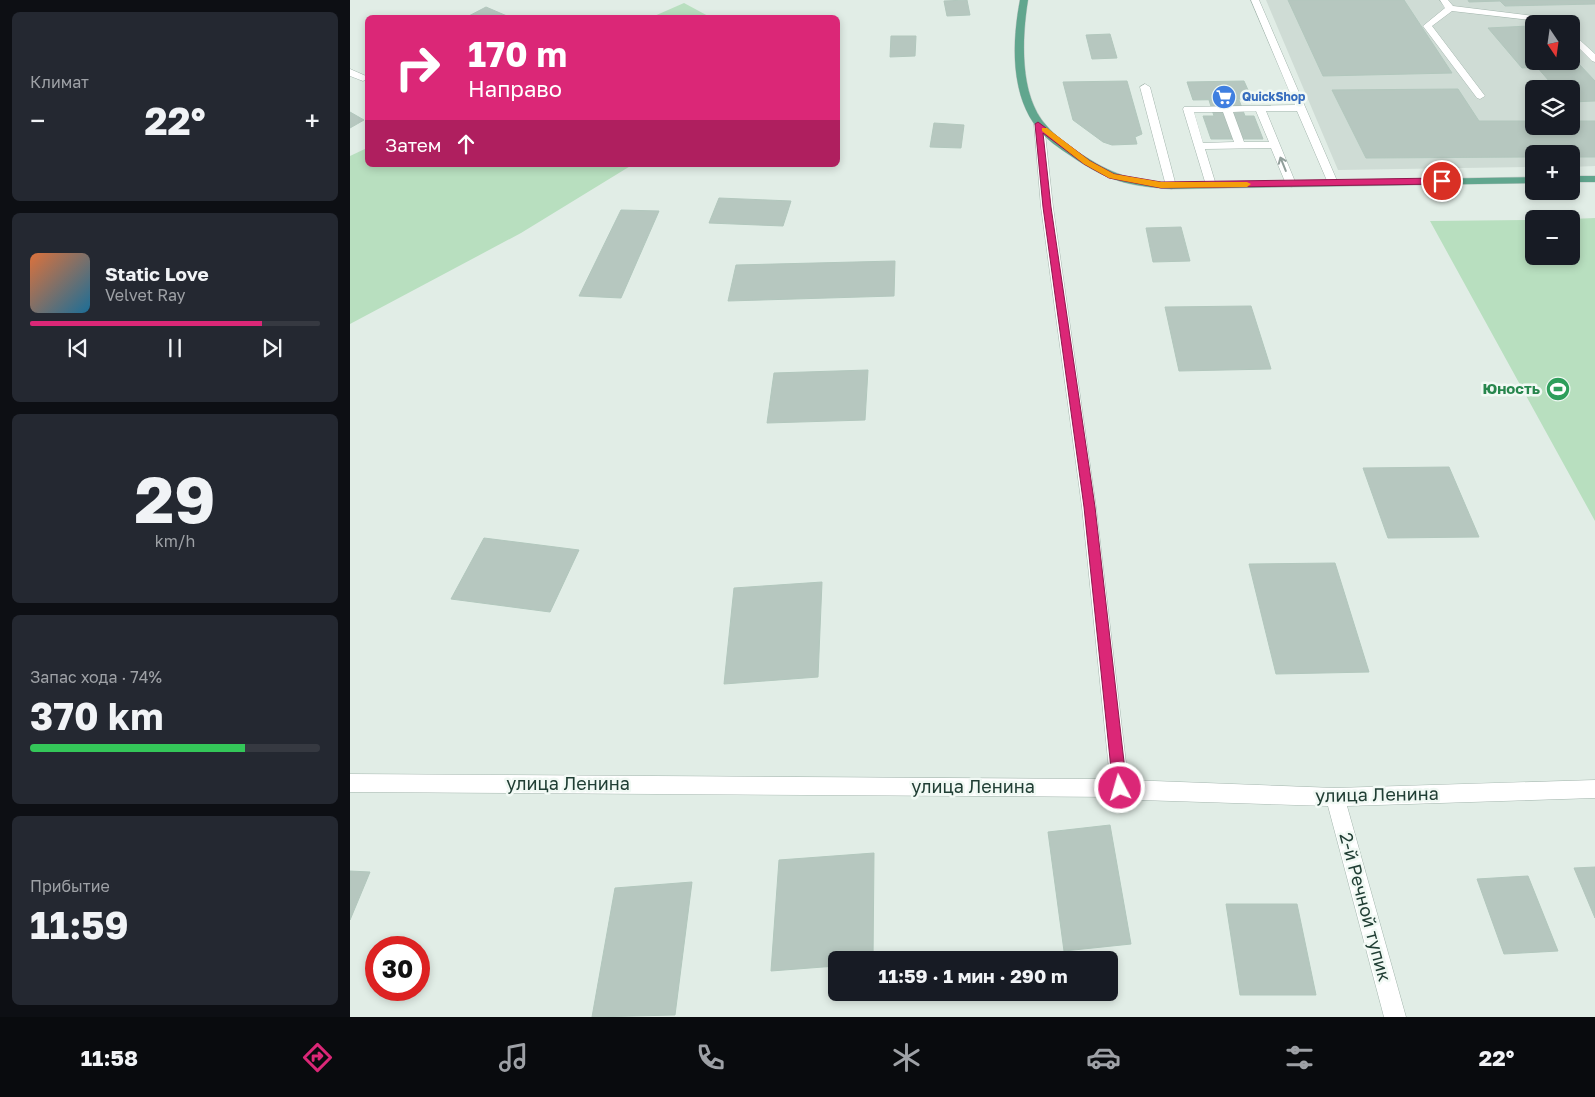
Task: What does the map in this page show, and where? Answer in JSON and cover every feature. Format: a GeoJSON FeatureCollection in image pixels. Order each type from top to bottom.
{"type":"FeatureCollection","features":[{"type":"Feature","properties":{"kind":"main road"},"geometry":{"type":"LineString","coordinates":[[1024,0],[1018,32],[1020,68],[1025,94],[1038,124],[1058,142],[1112,176],[1172,186],[1525,180]]}},
{"type":"Feature","properties":{"kind":"main road"},"geometry":{"type":"LineString","coordinates":[[1580,179],[1595,178]]}},
{"type":"Feature","properties":{"kind":"street"},"geometry":{"type":"LineString","coordinates":[[1255,0],[1333,183]]}},
{"type":"Feature","properties":{"kind":"street"},"geometry":{"type":"LineString","coordinates":[[1480,96],[1427,26],[1447,4],[1525,17]]}},
{"type":"Feature","properties":{"kind":"street"},"geometry":{"type":"LineString","coordinates":[[1580,44],[1595,59]]}},
{"type":"Feature","properties":{"kind":"street"},"geometry":{"type":"LineString","coordinates":[[350,72],[364,78]]}},
{"type":"Feature","properties":{"kind":"street"},"geometry":{"type":"LineString","coordinates":[[1145,87],[1172,186]]}},
{"type":"Feature","properties":{"kind":"street"},"geometry":{"type":"LineString","coordinates":[[1260,108],[1291,184]]}},
{"type":"Feature","properties":{"kind":"street"},"geometry":{"type":"LineString","coordinates":[[1212,185],[1188,109],[1301,108]]}},
{"type":"Feature","properties":{"kind":"street"},"geometry":{"type":"LineString","coordinates":[[1227,109],[1240,145]]}},
{"type":"Feature","properties":{"kind":"street"},"geometry":{"type":"LineString","coordinates":[[1038,124],[1048,216],[1089,507],[1120,788]]}},
{"type":"Feature","properties":{"kind":"street"},"geometry":{"type":"LineString","coordinates":[[1199,146],[1275,145]]}},
{"type":"Feature","properties":{"kind":"street","name":"улица Ленина"},"geometry":{"type":"LineString","coordinates":[[350,783],[1120,788],[1140,791],[1335,797],[1595,790]]}},
{"type":"Feature","properties":{"kind":"street","name":"2-й Речной тупик"},"geometry":{"type":"LineString","coordinates":[[1335,797],[1395,1017]]}},
{"type":"Feature","properties":{"kind":"shaded area"},"geometry":{"type":"Polygon","coordinates":[[[1266,0],[1595,0],[1595,166],[1580,167],[1580,145],[1525,145],[1525,167],[1338,170],[1266,0]]]}},
{"type":"Feature","properties":{"kind":"green space"},"geometry":{"type":"Polygon","coordinates":[[[684,3],[706,15],[657,15],[684,3]]]}},
{"type":"Feature","properties":{"kind":"green space"},"geometry":{"type":"Polygon","coordinates":[[[365,149],[365,167],[629,167],[521,233],[350,324],[350,156],[365,149]]]}},
{"type":"Feature","properties":{"kind":"green space","name":"Юность"},"geometry":{"type":"Polygon","coordinates":[[[1595,218],[1595,521],[1430,221],[1525,220],[1525,265],[1580,265],[1580,219],[1595,218]]]}},
{"type":"Feature","properties":{"kind":"building"},"geometry":{"type":"Polygon","coordinates":[[[967,0],[970,15],[947,16],[944,1],[967,0]]]}},
{"type":"Feature","properties":{"kind":"building"},"geometry":{"type":"Polygon","coordinates":[[[1288,0],[1404,0],[1452,73],[1323,76],[1288,0]]]}},
{"type":"Feature","properties":{"kind":"building"},"geometry":{"type":"Polygon","coordinates":[[[1468,0],[1595,0],[1595,4],[1505,6],[1500,1],[1469,2],[1468,0]]]}},
{"type":"Feature","properties":{"kind":"building"},"geometry":{"type":"Polygon","coordinates":[[[486,7],[505,15],[471,15],[486,7]]]}},
{"type":"Feature","properties":{"kind":"building"},"geometry":{"type":"Polygon","coordinates":[[[1525,26],[1525,68],[1522,68],[1488,28],[1525,26]]]}},
{"type":"Feature","properties":{"kind":"building"},"geometry":{"type":"Polygon","coordinates":[[[1110,34],[1117,58],[1092,59],[1086,35],[1110,34]]]}},
{"type":"Feature","properties":{"kind":"building"},"geometry":{"type":"Polygon","coordinates":[[[891,36],[916,36],[915,56],[890,57],[891,36]]]}},
{"type":"Feature","properties":{"kind":"building"},"geometry":{"type":"Polygon","coordinates":[[[1580,65],[1595,81],[1595,101],[1580,102],[1580,80],[1548,80],[1540,70],[1580,70],[1580,65]]]}},
{"type":"Feature","properties":{"kind":"building"},"geometry":{"type":"Polygon","coordinates":[[[1127,81],[1142,134],[1135,137],[1137,144],[1112,145],[1103,142],[1073,120],[1063,82],[1127,81]]]}},
{"type":"Feature","properties":{"kind":"building"},"geometry":{"type":"Polygon","coordinates":[[[1244,81],[1252,99],[1193,100],[1187,82],[1244,81]]]}},
{"type":"Feature","properties":{"kind":"building"},"geometry":{"type":"Polygon","coordinates":[[[1458,89],[1479,121],[1525,121],[1525,135],[1580,135],[1580,121],[1595,121],[1595,157],[1580,157],[1580,145],[1525,145],[1525,157],[1366,158],[1332,90],[1458,89]]]}},
{"type":"Feature","properties":{"kind":"building"},"geometry":{"type":"Polygon","coordinates":[[[1209,100],[1239,100],[1245,116],[1254,116],[1263,139],[1211,139],[1203,116],[1214,116],[1209,100]]]}},
{"type":"Feature","properties":{"kind":"building"},"geometry":{"type":"Polygon","coordinates":[[[350,112],[364,120],[350,128],[350,112]]]}},
{"type":"Feature","properties":{"kind":"building"},"geometry":{"type":"Polygon","coordinates":[[[934,123],[964,125],[961,148],[930,147],[934,123]]]}},
{"type":"Feature","properties":{"kind":"building"},"geometry":{"type":"Polygon","coordinates":[[[719,198],[791,201],[783,226],[709,223],[719,198]]]}},
{"type":"Feature","properties":{"kind":"building"},"geometry":{"type":"Polygon","coordinates":[[[621,210],[659,211],[621,298],[579,296],[621,210]]]}},
{"type":"Feature","properties":{"kind":"building"},"geometry":{"type":"Polygon","coordinates":[[[1181,227],[1190,261],[1153,262],[1146,228],[1181,227]]]}},
{"type":"Feature","properties":{"kind":"building"},"geometry":{"type":"Polygon","coordinates":[[[895,261],[894,296],[728,301],[736,265],[895,261]]]}},
{"type":"Feature","properties":{"kind":"building"},"geometry":{"type":"Polygon","coordinates":[[[1251,306],[1271,369],[1179,371],[1165,307],[1251,306]]]}},
{"type":"Feature","properties":{"kind":"building"},"geometry":{"type":"Polygon","coordinates":[[[868,370],[865,420],[767,423],[774,373],[868,370]]]}},
{"type":"Feature","properties":{"kind":"building"},"geometry":{"type":"Polygon","coordinates":[[[1449,467],[1479,537],[1388,538],[1363,468],[1449,467]]]}},
{"type":"Feature","properties":{"kind":"building"},"geometry":{"type":"Polygon","coordinates":[[[484,538],[579,550],[550,612],[451,599],[484,538]]]}},
{"type":"Feature","properties":{"kind":"building"},"geometry":{"type":"Polygon","coordinates":[[[1335,563],[1369,672],[1276,674],[1249,564],[1335,563]]]}},
{"type":"Feature","properties":{"kind":"building"},"geometry":{"type":"Polygon","coordinates":[[[822,582],[818,677],[724,684],[734,588],[822,582]]]}},
{"type":"Feature","properties":{"kind":"building"},"geometry":{"type":"Polygon","coordinates":[[[1110,825],[1131,944],[1064,951],[1048,832],[1110,825]]]}},
{"type":"Feature","properties":{"kind":"building"},"geometry":{"type":"Polygon","coordinates":[[[874,853],[873,951],[828,951],[828,967],[771,971],[779,860],[874,853]]]}},
{"type":"Feature","properties":{"kind":"building"},"geometry":{"type":"Polygon","coordinates":[[[1595,867],[1595,918],[1574,868],[1595,867]]]}},
{"type":"Feature","properties":{"kind":"building"},"geometry":{"type":"Polygon","coordinates":[[[350,871],[370,872],[350,920],[350,871]]]}},
{"type":"Feature","properties":{"kind":"building"},"geometry":{"type":"Polygon","coordinates":[[[1528,876],[1558,951],[1504,954],[1477,879],[1528,876]]]}},
{"type":"Feature","properties":{"kind":"building"},"geometry":{"type":"Polygon","coordinates":[[[692,882],[675,1015],[592,1017],[615,888],[692,882]]]}},
{"type":"Feature","properties":{"kind":"building"},"geometry":{"type":"Polygon","coordinates":[[[1226,904],[1297,904],[1316,995],[1240,995],[1226,904]]]}},
{"type":"Feature","properties":{"kind":"slow traffic"},"geometry":{"type":"LineString","coordinates":[[1044,129],[1058,142],[1112,176],[1172,186],[1247,184]]}},
{"type":"Feature","properties":{"kind":"place","name":"QuickShop"},"geometry":{"type":"Point","coordinates":[1224,97]}},
{"type":"Feature","properties":{"kind":"place","name":"Юность"},"geometry":{"type":"Point","coordinates":[1558,389]}},
{"type":"Feature","properties":{"kind":"route"},"geometry":{"type":"LineString","coordinates":[[1120,788],[1089,507],[1047,207],[1038,124],[1058,142],[1112,176],[1161,185],[1442,181]]}}]}
